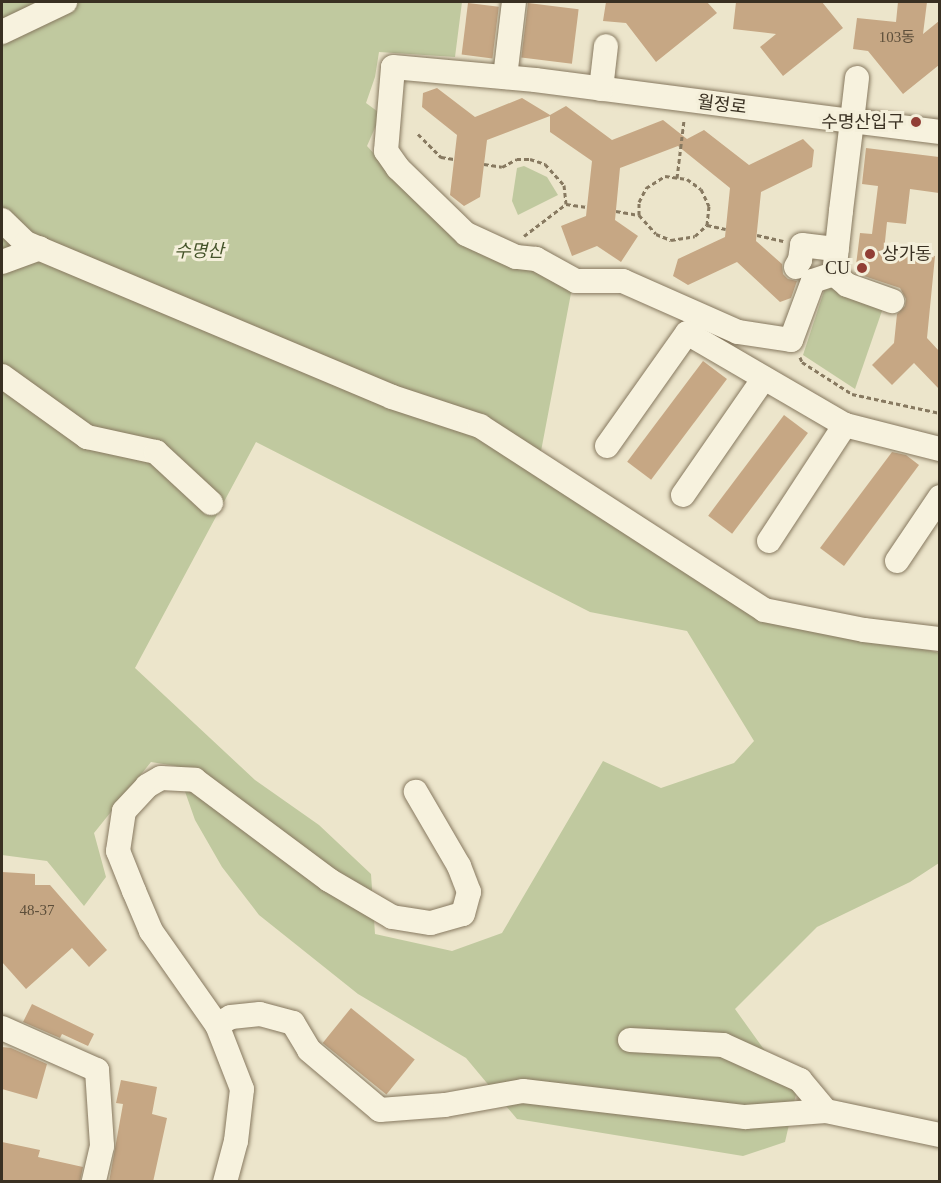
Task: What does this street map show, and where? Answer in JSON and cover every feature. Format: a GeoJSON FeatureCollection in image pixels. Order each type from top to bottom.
{"type":"FeatureCollection","features":[{"type":"Feature","properties":{"kind":"street"},"geometry":{"type":"LineString","coordinates":[[2,32],[65,2]]}},
{"type":"Feature","properties":{"kind":"street"},"geometry":{"type":"LineString","coordinates":[[505,77],[514,2]]}},
{"type":"Feature","properties":{"kind":"street"},"geometry":{"type":"LineString","coordinates":[[601,89],[606,46]]}},
{"type":"Feature","properties":{"kind":"street"},"geometry":{"type":"LineString","coordinates":[[402,68],[407,103]]}},
{"type":"Feature","properties":{"kind":"street"},"geometry":{"type":"LineString","coordinates":[[402,68],[387,151],[398,168],[466,234],[516,257],[536,259],[576,281],[623,281],[738,332],[791,340],[813,281],[828,276],[892,301]]}},
{"type":"Feature","properties":{"kind":"street","name":"월정로"},"geometry":{"type":"LineString","coordinates":[[402,68],[505,77],[939,132]]}},
{"type":"Feature","properties":{"kind":"street"},"geometry":{"type":"LineString","coordinates":[[828,276],[837,249],[857,78]]}},
{"type":"Feature","properties":{"kind":"street"},"geometry":{"type":"LineString","coordinates":[[2,220],[26,243],[392,397],[480,426],[764,610],[864,630],[939,639]]}},
{"type":"Feature","properties":{"kind":"street"},"geometry":{"type":"LineString","coordinates":[[2,262],[40,248]]}},
{"type":"Feature","properties":{"kind":"street"},"geometry":{"type":"LineString","coordinates":[[799,256],[837,249]]}},
{"type":"Feature","properties":{"kind":"street"},"geometry":{"type":"LineString","coordinates":[[607,446],[687,333],[845,425],[939,449]]}},
{"type":"Feature","properties":{"kind":"street"},"geometry":{"type":"LineString","coordinates":[[2,376],[87,437],[156,452],[211,503]]}},
{"type":"Feature","properties":{"kind":"street"},"geometry":{"type":"LineString","coordinates":[[683,495],[764,378]]}},
{"type":"Feature","properties":{"kind":"street"},"geometry":{"type":"LineString","coordinates":[[769,541],[845,425]]}},
{"type":"Feature","properties":{"kind":"street"},"geometry":{"type":"LineString","coordinates":[[897,561],[939,497]]}},
{"type":"Feature","properties":{"kind":"street"},"geometry":{"type":"LineString","coordinates":[[225,1182],[236,1141],[242,1089],[217,1025],[151,931],[134,891],[118,851],[124,811],[147,786],[161,778],[195,780],[329,880],[392,916],[432,923],[463,914],[469,892],[459,866],[416,792]]}},
{"type":"Feature","properties":{"kind":"street"},"geometry":{"type":"LineString","coordinates":[[217,1025],[231,1017],[260,1014],[292,1023],[309,1050],[380,1110],[446,1106],[523,1091],[745,1117],[826,1111],[939,1135]]}},
{"type":"Feature","properties":{"kind":"street"},"geometry":{"type":"LineString","coordinates":[[2,1028],[97,1070],[102,1146],[94,1182]]}},
{"type":"Feature","properties":{"kind":"street"},"geometry":{"type":"LineString","coordinates":[[630,1040],[723,1045],[800,1080],[826,1111]]}},
{"type":"Feature","properties":{"kind":"path"},"geometry":{"type":"LineString","coordinates":[[677,178],[687,100]]}},
{"type":"Feature","properties":{"kind":"path"},"geometry":{"type":"LineString","coordinates":[[418,134],[441,157],[454,159]]}},
{"type":"Feature","properties":{"kind":"path"},"geometry":{"type":"LineString","coordinates":[[484,164],[502,167],[517,159],[530,159],[544,164],[564,185],[566,204]]}},
{"type":"Feature","properties":{"kind":"path"},"geometry":{"type":"LineString","coordinates":[[616,212],[639,215],[656,234],[670,240],[695,236],[707,225],[709,206],[701,189],[687,179],[665,176],[646,188],[639,202],[639,215]]}},
{"type":"Feature","properties":{"kind":"path"},"geometry":{"type":"LineString","coordinates":[[504,252],[566,204],[587,207]]}},
{"type":"Feature","properties":{"kind":"path"},"geometry":{"type":"LineString","coordinates":[[707,225],[726,229]]}},
{"type":"Feature","properties":{"kind":"path"},"geometry":{"type":"LineString","coordinates":[[757,235],[799,256]]}},
{"type":"Feature","properties":{"kind":"path"},"geometry":{"type":"LineString","coordinates":[[791,340],[802,362],[852,394],[939,412]]}},
{"type":"Feature","properties":{"kind":"green space","name":"수명산"},"geometry":{"type":"Polygon","coordinates":[[[2,2],[462,2],[455,57],[379,52],[375,77],[366,103],[381,114],[367,146],[400,182],[572,288],[538,467],[759,605],[939,653],[939,863],[910,882],[817,927],[735,1009],[796,1094],[785,1142],[743,1156],[517,1119],[466,1058],[358,994],[259,915],[222,867],[195,820],[176,766],[151,762],[94,833],[106,877],[84,906],[47,861],[2,855],[2,2]],[[256,442],[135,668],[255,780],[319,825],[371,874],[375,934],[452,951],[502,933],[603,761],[661,788],[734,763],[754,741],[687,631],[590,612],[256,442]]]}},
{"type":"Feature","properties":{"kind":"green space"},"geometry":{"type":"Polygon","coordinates":[[[524,166],[547,177],[558,195],[518,215],[512,201],[517,168],[524,166]]]}},
{"type":"Feature","properties":{"kind":"green space"},"geometry":{"type":"Polygon","coordinates":[[[826,285],[884,305],[855,389],[803,355],[826,285]]]}},
{"type":"Feature","properties":{"kind":"building"},"geometry":{"type":"Polygon","coordinates":[[[606,2],[707,2],[717,13],[656,62],[626,23],[603,21],[606,2]]]}},
{"type":"Feature","properties":{"kind":"building"},"geometry":{"type":"Polygon","coordinates":[[[736,2],[822,2],[843,28],[783,76],[760,47],[776,34],[733,29],[736,2]]]}},
{"type":"Feature","properties":{"kind":"building"},"geometry":{"type":"Polygon","coordinates":[[[898,2],[927,2],[923,34],[939,21],[939,65],[903,94],[868,51],[853,49],[857,18],[896,22],[898,2]]]}},
{"type":"Feature","properties":{"kind":"building"},"geometry":{"type":"Polygon","coordinates":[[[468,3],[499,7],[492,58],[462,55],[468,3]]]}},
{"type":"Feature","properties":{"kind":"building"},"geometry":{"type":"Polygon","coordinates":[[[528,3],[579,9],[572,64],[521,58],[528,3]]]}},
{"type":"Feature","properties":{"kind":"building"},"geometry":{"type":"Polygon","coordinates":[[[437,88],[475,117],[522,98],[550,115],[566,106],[612,140],[663,120],[687,139],[704,130],[749,165],[803,139],[814,150],[812,167],[761,192],[756,241],[782,264],[783,274],[788,279],[797,281],[791,298],[780,302],[737,262],[688,285],[673,276],[678,259],[725,237],[730,188],[678,146],[620,168],[615,220],[638,236],[621,262],[597,246],[572,256],[561,226],[586,216],[592,161],[550,132],[550,116],[487,140],[480,197],[464,206],[450,195],[457,135],[422,107],[423,93],[437,88]]]}},
{"type":"Feature","properties":{"kind":"building"},"geometry":{"type":"Polygon","coordinates":[[[866,148],[939,157],[939,193],[910,189],[906,224],[887,222],[884,251],[935,256],[927,338],[939,351],[939,389],[914,363],[892,385],[872,365],[894,343],[897,314],[905,306],[906,299],[900,288],[855,273],[860,233],[872,234],[878,186],[862,184],[866,148]]]}},
{"type":"Feature","properties":{"kind":"building"},"geometry":{"type":"Polygon","coordinates":[[[703,361],[727,379],[651,480],[627,462],[703,361]]]}},
{"type":"Feature","properties":{"kind":"building"},"geometry":{"type":"Polygon","coordinates":[[[784,415],[808,433],[732,534],[708,516],[784,415]]]}},
{"type":"Feature","properties":{"kind":"building"},"geometry":{"type":"Polygon","coordinates":[[[892,452],[906,455],[919,465],[844,566],[820,548],[892,452]]]}},
{"type":"Feature","properties":{"kind":"building"},"geometry":{"type":"Polygon","coordinates":[[[2,872],[35,874],[35,885],[50,885],[107,950],[89,967],[72,948],[26,989],[2,962],[2,872]]]}},
{"type":"Feature","properties":{"kind":"building"},"geometry":{"type":"Polygon","coordinates":[[[32,1004],[94,1034],[88,1046],[62,1034],[60,1038],[23,1022],[32,1004]]]}},
{"type":"Feature","properties":{"kind":"building"},"geometry":{"type":"Polygon","coordinates":[[[351,1008],[415,1060],[386,1095],[323,1043],[351,1008]]]}},
{"type":"Feature","properties":{"kind":"building"},"geometry":{"type":"Polygon","coordinates":[[[2,1047],[11,1048],[47,1064],[37,1099],[2,1089],[2,1047]]]}},
{"type":"Feature","properties":{"kind":"building"},"geometry":{"type":"Polygon","coordinates":[[[121,1080],[157,1087],[152,1114],[167,1118],[153,1182],[109,1182],[123,1104],[116,1103],[121,1080]]]}},
{"type":"Feature","properties":{"kind":"building"},"geometry":{"type":"Polygon","coordinates":[[[2,1142],[40,1150],[38,1157],[83,1167],[80,1182],[2,1182],[2,1142]]]}},
{"type":"Feature","properties":{"kind":"place","name":"수명산입구"},"geometry":{"type":"Point","coordinates":[916,122]}},
{"type":"Feature","properties":{"kind":"place","name":"상가동"},"geometry":{"type":"Point","coordinates":[870,254]}},
{"type":"Feature","properties":{"kind":"place","name":"CU"},"geometry":{"type":"Point","coordinates":[862,268]}}]}
